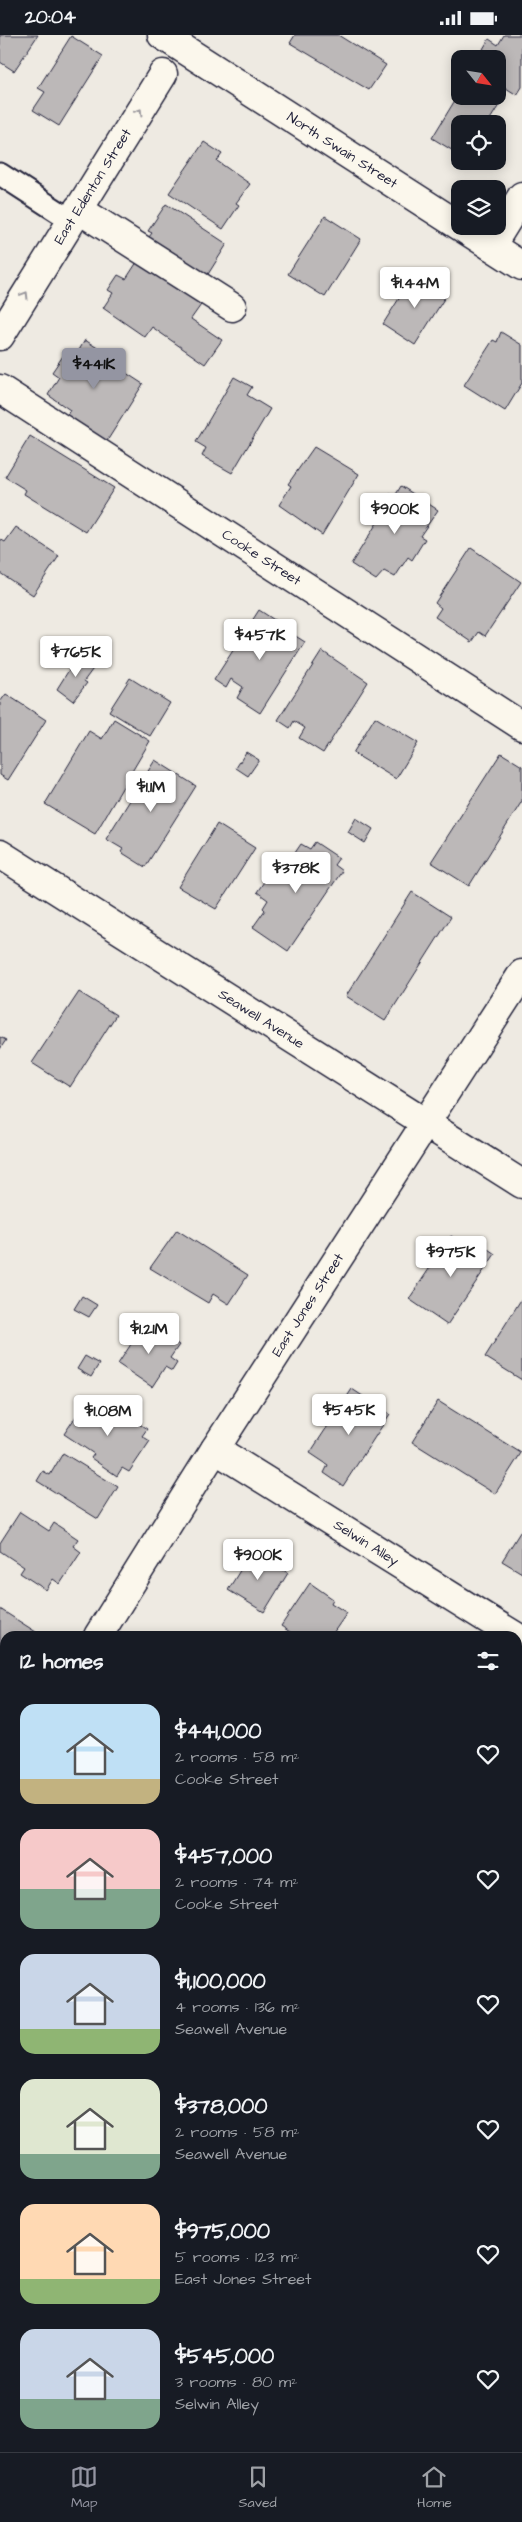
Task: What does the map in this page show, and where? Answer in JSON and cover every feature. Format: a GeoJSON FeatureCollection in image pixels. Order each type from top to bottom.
{"type":"FeatureCollection","features":[{"type":"Feature","properties":{"kind":"street","name":"East Edenton Street"},"geometry":{"type":"LineString","coordinates":[[0,336],[163,74],[175,39]]}},
{"type":"Feature","properties":{"kind":"street","name":"North Swain Street"},"geometry":{"type":"LineString","coordinates":[[175,39],[522,266]]}},
{"type":"Feature","properties":{"kind":"street"},"geometry":{"type":"LineString","coordinates":[[491,246],[522,196]]}},
{"type":"Feature","properties":{"kind":"street"},"geometry":{"type":"LineString","coordinates":[[75,215],[232,307]]}},
{"type":"Feature","properties":{"kind":"street","name":"Cooke Street"},"geometry":{"type":"LineString","coordinates":[[0,389],[522,726]]}},
{"type":"Feature","properties":{"kind":"street","name":"Seawell Avenue"},"geometry":{"type":"LineString","coordinates":[[0,854],[522,1184]]}},
{"type":"Feature","properties":{"kind":"street","name":"East Jones Street"},"geometry":{"type":"LineString","coordinates":[[101,1631],[215,1449],[522,974]]}},
{"type":"Feature","properties":{"kind":"street","name":"Selwin Alley"},"geometry":{"type":"LineString","coordinates":[[215,1449],[506,1631]]}},
{"type":"Feature","properties":{"kind":"lane"},"geometry":{"type":"LineString","coordinates":[[0,174],[75,215]]}},
{"type":"Feature","properties":{"kind":"building"},"geometry":{"type":"Polygon","coordinates":[[[0,35],[38,35],[14,71],[0,62],[0,35]]]}},
{"type":"Feature","properties":{"kind":"building"},"geometry":{"type":"Polygon","coordinates":[[[295,35],[338,35],[386,65],[369,90],[290,43],[295,35]]]}},
{"type":"Feature","properties":{"kind":"building"},"geometry":{"type":"Polygon","coordinates":[[[504,35],[522,35],[522,87],[517,95],[506,88],[506,50],[483,49],[489,39],[498,45],[504,35]]]}},
{"type":"Feature","properties":{"kind":"building"},"geometry":{"type":"Polygon","coordinates":[[[71,36],[103,56],[59,126],[33,110],[45,92],[38,88],[71,36]]]}},
{"type":"Feature","properties":{"kind":"building"},"geometry":{"type":"Polygon","coordinates":[[[452,105],[499,105],[493,115],[451,115],[451,150],[432,138],[452,105]]]}},
{"type":"Feature","properties":{"kind":"building"},"geometry":{"type":"Polygon","coordinates":[[[204,142],[222,154],[217,161],[250,184],[236,203],[239,205],[223,229],[169,193],[204,142]]]}},
{"type":"Feature","properties":{"kind":"building"},"geometry":{"type":"Polygon","coordinates":[[[166,204],[227,244],[205,279],[146,241],[152,233],[148,231],[166,204]]]}},
{"type":"Feature","properties":{"kind":"building"},"geometry":{"type":"Polygon","coordinates":[[[325,216],[361,239],[325,297],[288,274],[325,216]]]}},
{"type":"Feature","properties":{"kind":"building"},"geometry":{"type":"Polygon","coordinates":[[[139,259],[203,302],[191,319],[222,340],[205,364],[152,327],[145,337],[103,308],[113,293],[108,290],[118,275],[126,279],[139,259]]]}},
{"type":"Feature","properties":{"kind":"building"},"geometry":{"type":"Polygon","coordinates":[[[415,273],[447,294],[415,345],[383,324],[415,273]]]}},
{"type":"Feature","properties":{"kind":"building"},"geometry":{"type":"Polygon","coordinates":[[[501,332],[522,345],[522,383],[505,411],[464,385],[493,340],[497,342],[501,332]]]}},
{"type":"Feature","properties":{"kind":"building"},"geometry":{"type":"Polygon","coordinates":[[[85,340],[110,356],[106,360],[143,384],[107,441],[67,415],[70,410],[48,395],[59,377],[52,372],[63,356],[72,362],[85,340]]]}},
{"type":"Feature","properties":{"kind":"building"},"geometry":{"type":"Polygon","coordinates":[[[234,377],[252,387],[247,395],[270,409],[232,473],[202,456],[206,448],[196,442],[234,377]]]}},
{"type":"Feature","properties":{"kind":"building"},"geometry":{"type":"Polygon","coordinates":[[[30,436],[114,488],[86,532],[24,494],[26,490],[5,477],[30,436]]]}},
{"type":"Feature","properties":{"kind":"building"},"geometry":{"type":"Polygon","coordinates":[[[314,447],[359,474],[322,535],[279,505],[291,486],[288,484],[314,447]]]}},
{"type":"Feature","properties":{"kind":"building"},"geometry":{"type":"Polygon","coordinates":[[[401,486],[438,510],[420,536],[425,539],[412,560],[408,557],[395,577],[384,571],[376,580],[351,564],[382,515],[378,513],[390,494],[395,496],[401,486]]]}},
{"type":"Feature","properties":{"kind":"building"},"geometry":{"type":"Polygon","coordinates":[[[16,527],[59,556],[33,595],[0,573],[0,539],[5,542],[16,527]]]}},
{"type":"Feature","properties":{"kind":"building"},"geometry":{"type":"Polygon","coordinates":[[[471,548],[521,582],[485,636],[479,632],[472,642],[435,617],[441,608],[435,603],[471,548]]]}},
{"type":"Feature","properties":{"kind":"building"},"geometry":{"type":"Polygon","coordinates":[[[259,610],[305,642],[260,713],[237,698],[243,687],[231,679],[226,688],[214,680],[259,610]]]}},
{"type":"Feature","properties":{"kind":"building"},"geometry":{"type":"Polygon","coordinates":[[[322,651],[368,682],[323,753],[299,738],[305,728],[294,721],[290,728],[278,720],[322,651]]]}},
{"type":"Feature","properties":{"kind":"building"},"geometry":{"type":"Polygon","coordinates":[[[79,654],[95,666],[84,681],[87,683],[73,701],[57,689],[79,654]]]}},
{"type":"Feature","properties":{"kind":"building"},"geometry":{"type":"Polygon","coordinates":[[[130,678],[170,703],[150,736],[109,711],[130,678]]]}},
{"type":"Feature","properties":{"kind":"building"},"geometry":{"type":"Polygon","coordinates":[[[6,694],[46,720],[8,780],[0,775],[0,702],[6,694]]]}},
{"type":"Feature","properties":{"kind":"building"},"geometry":{"type":"Polygon","coordinates":[[[375,717],[418,743],[396,779],[353,753],[375,717]]]}},
{"type":"Feature","properties":{"kind":"building"},"geometry":{"type":"Polygon","coordinates":[[[114,719],[150,741],[95,834],[45,804],[89,731],[102,739],[114,719]]]}},
{"type":"Feature","properties":{"kind":"building"},"geometry":{"type":"Polygon","coordinates":[[[246,752],[259,760],[248,776],[236,768],[246,752]]]}},
{"type":"Feature","properties":{"kind":"building"},"geometry":{"type":"Polygon","coordinates":[[[501,753],[522,766],[522,801],[469,886],[431,862],[501,753]]]}},
{"type":"Feature","properties":{"kind":"building"},"geometry":{"type":"Polygon","coordinates":[[[155,760],[196,786],[145,867],[121,852],[123,849],[106,839],[155,760]]]}},
{"type":"Feature","properties":{"kind":"building"},"geometry":{"type":"Polygon","coordinates":[[[356,818],[373,829],[365,843],[348,832],[356,818]]]}},
{"type":"Feature","properties":{"kind":"building"},"geometry":{"type":"Polygon","coordinates":[[[217,824],[255,848],[216,909],[178,887],[217,824]]]}},
{"type":"Feature","properties":{"kind":"building"},"geometry":{"type":"Polygon","coordinates":[[[315,842],[339,858],[334,865],[342,871],[288,951],[253,927],[265,910],[263,908],[268,900],[257,892],[274,867],[282,872],[301,844],[310,849],[315,842]]]}},
{"type":"Feature","properties":{"kind":"building"},"geometry":{"type":"Polygon","coordinates":[[[412,892],[451,917],[385,1021],[346,996],[412,892]]]}},
{"type":"Feature","properties":{"kind":"building"},"geometry":{"type":"Polygon","coordinates":[[[79,992],[116,1015],[70,1087],[32,1063],[79,992]]]}},
{"type":"Feature","properties":{"kind":"building"},"geometry":{"type":"Polygon","coordinates":[[[0,1037],[6,1040],[0,1049],[0,1037]]]}},
{"type":"Feature","properties":{"kind":"building"},"geometry":{"type":"Polygon","coordinates":[[[177,1230],[248,1275],[229,1304],[213,1294],[208,1303],[150,1268],[177,1230]]]}},
{"type":"Feature","properties":{"kind":"building"},"geometry":{"type":"Polygon","coordinates":[[[451,1236],[468,1248],[474,1239],[495,1254],[447,1325],[409,1299],[451,1236]]]}},
{"type":"Feature","properties":{"kind":"building"},"geometry":{"type":"Polygon","coordinates":[[[82,1296],[97,1305],[89,1317],[74,1309],[82,1296]]]}},
{"type":"Feature","properties":{"kind":"building"},"geometry":{"type":"Polygon","coordinates":[[[522,1298],[522,1380],[485,1357],[522,1298]]]}},
{"type":"Feature","properties":{"kind":"building"},"geometry":{"type":"Polygon","coordinates":[[[145,1323],[179,1345],[170,1358],[177,1363],[172,1371],[165,1367],[152,1387],[118,1364],[145,1323]]]}},
{"type":"Feature","properties":{"kind":"building"},"geometry":{"type":"Polygon","coordinates":[[[85,1356],[99,1364],[91,1377],[77,1369],[85,1356]]]}},
{"type":"Feature","properties":{"kind":"building"},"geometry":{"type":"Polygon","coordinates":[[[352,1389],[390,1414],[343,1486],[324,1473],[328,1465],[310,1453],[352,1389]]]}},
{"type":"Feature","properties":{"kind":"building"},"geometry":{"type":"Polygon","coordinates":[[[89,1397],[119,1417],[122,1413],[147,1429],[142,1436],[150,1441],[129,1472],[122,1468],[117,1476],[91,1458],[94,1454],[64,1434],[89,1397]]]}},
{"type":"Feature","properties":{"kind":"building"},"geometry":{"type":"Polygon","coordinates":[[[438,1401],[521,1453],[495,1494],[412,1442],[438,1401]]]}},
{"type":"Feature","properties":{"kind":"building"},"geometry":{"type":"Polygon","coordinates":[[[63,1453],[118,1487],[98,1519],[37,1481],[43,1471],[50,1475],[63,1453]]]}},
{"type":"Feature","properties":{"kind":"building"},"geometry":{"type":"Polygon","coordinates":[[[20,1512],[49,1531],[54,1523],[78,1539],[73,1546],[81,1552],[60,1584],[53,1579],[46,1590],[20,1573],[24,1567],[0,1551],[0,1543],[20,1512]]]}},
{"type":"Feature","properties":{"kind":"building"},"geometry":{"type":"Polygon","coordinates":[[[522,1529],[522,1573],[502,1561],[522,1529]]]}},
{"type":"Feature","properties":{"kind":"building"},"geometry":{"type":"Polygon","coordinates":[[[252,1551],[288,1573],[264,1612],[228,1590],[252,1551]]]}},
{"type":"Feature","properties":{"kind":"building"},"geometry":{"type":"Polygon","coordinates":[[[310,1583],[333,1599],[331,1603],[347,1613],[334,1631],[288,1631],[281,1626],[310,1583]]]}},
{"type":"Feature","properties":{"kind":"building"},"geometry":{"type":"Polygon","coordinates":[[[0,1609],[34,1631],[0,1631],[0,1609]]]}}]}
